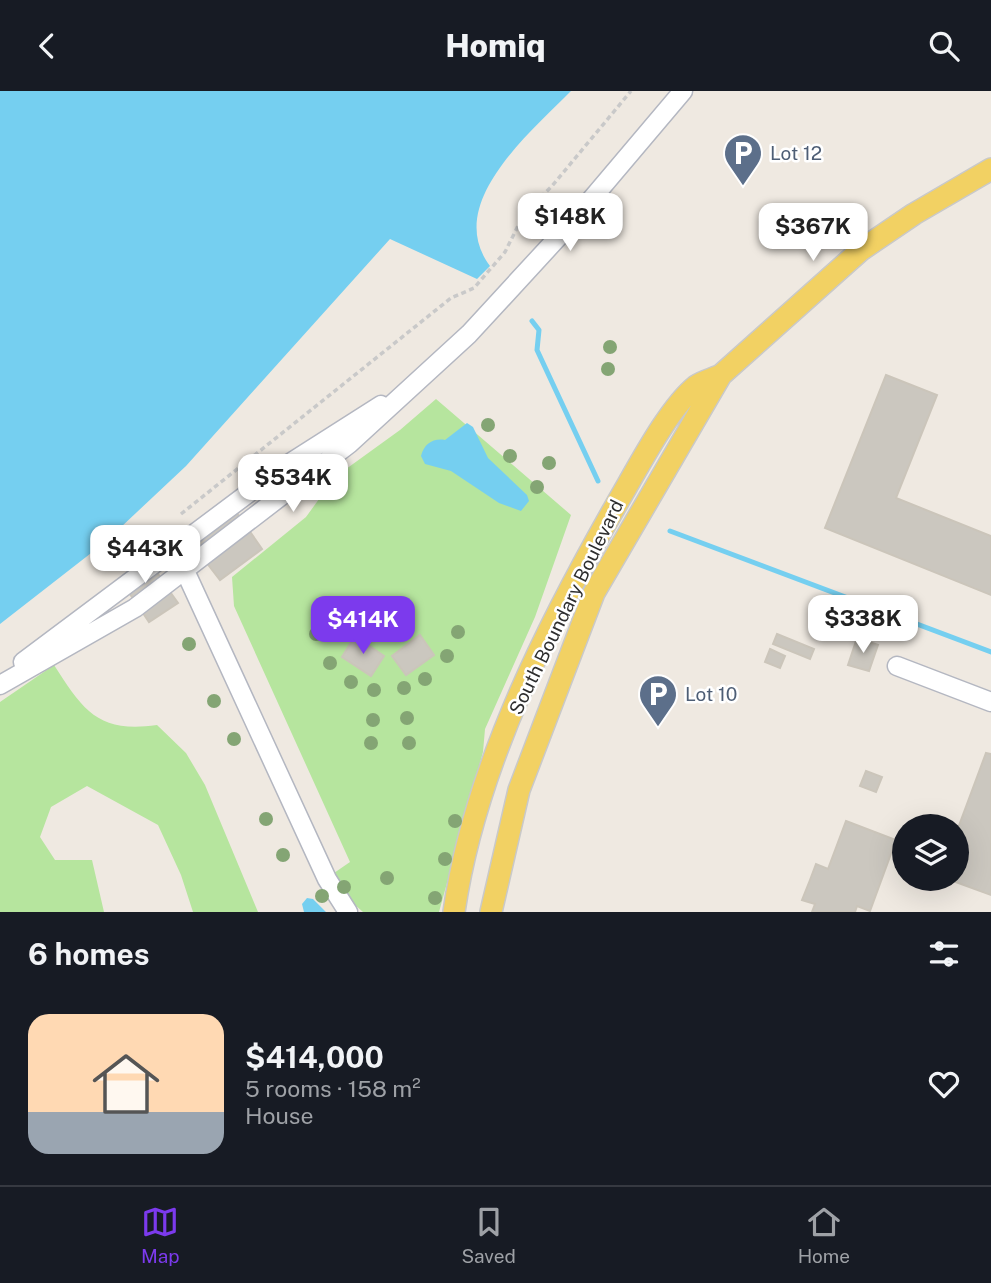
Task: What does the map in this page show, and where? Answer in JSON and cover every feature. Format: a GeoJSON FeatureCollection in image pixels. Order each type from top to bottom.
{"type":"FeatureCollection","features":[{"type":"Feature","properties":{"kind":"main road","name":"South Boundary Boulevard"},"geometry":{"type":"LineString","coordinates":[[491,912],[519,790],[594,593],[721,376],[861,250],[914,213],[991,169]]}},
{"type":"Feature","properties":{"kind":"main road","name":"South Boundary Boulevard"},"geometry":{"type":"LineString","coordinates":[[454,912],[470,837],[516,702],[599,534],[658,433],[696,386],[721,376]]}},
{"type":"Feature","properties":{"kind":"street"},"geometry":{"type":"LineString","coordinates":[[0,683],[135,608],[328,463],[470,334],[573,222],[683,91]]}},
{"type":"Feature","properties":{"kind":"street"},"geometry":{"type":"LineString","coordinates":[[0,683],[172,549],[317,443],[420,382]]}},
{"type":"Feature","properties":{"kind":"street"},"geometry":{"type":"LineString","coordinates":[[172,549],[187,570],[327,879],[348,912]]}},
{"type":"Feature","properties":{"kind":"street"},"geometry":{"type":"LineString","coordinates":[[897,666],[991,702]]}},
{"type":"Feature","properties":{"kind":"path"},"geometry":{"type":"LineString","coordinates":[[181,514],[450,297],[474,288],[505,253],[524,214],[552,186],[631,91]]}},
{"type":"Feature","properties":{"kind":"green space"},"geometry":{"type":"Polygon","coordinates":[[[436,399],[571,515],[535,617],[485,729],[483,752],[439,912],[363,912],[345,896],[334,873],[350,862],[234,606],[232,577],[306,517],[335,477],[400,430],[436,399]]]}},
{"type":"Feature","properties":{"kind":"green space"},"geometry":{"type":"Polygon","coordinates":[[[54,665],[84,707],[95,716],[121,726],[157,725],[186,753],[205,785],[258,912],[193,912],[181,875],[158,825],[87,786],[51,807],[40,837],[55,860],[92,860],[104,912],[0,912],[0,702],[54,665]]]}},
{"type":"Feature","properties":{"kind":"water"},"geometry":{"type":"Polygon","coordinates":[[[0,91],[571,91],[515,148],[484,194],[477,218],[478,242],[490,266],[477,279],[390,239],[186,466],[104,543],[0,624],[0,91]]]}},
{"type":"Feature","properties":{"kind":"water"},"geometry":{"type":"Polygon","coordinates":[[[467,423],[473,427],[488,458],[527,495],[529,501],[521,511],[499,503],[451,471],[425,464],[421,456],[427,445],[433,441],[445,440],[467,423]]]}},
{"type":"Feature","properties":{"kind":"water"},"geometry":{"type":"Polygon","coordinates":[[[307,898],[313,899],[326,912],[304,912],[302,904],[307,898]]]}},
{"type":"Feature","properties":{"kind":"building"},"geometry":{"type":"Polygon","coordinates":[[[886,375],[937,395],[896,498],[991,536],[991,595],[825,528],[886,375]]]}},
{"type":"Feature","properties":{"kind":"building"},"geometry":{"type":"Polygon","coordinates":[[[237,513],[262,549],[220,580],[193,545],[237,513]]]}},
{"type":"Feature","properties":{"kind":"building"},"geometry":{"type":"Polygon","coordinates":[[[155,569],[163,582],[135,601],[126,589],[155,569]]]}},
{"type":"Feature","properties":{"kind":"building"},"geometry":{"type":"Polygon","coordinates":[[[163,582],[178,603],[149,622],[135,601],[163,582]]]}},
{"type":"Feature","properties":{"kind":"building"},"geometry":{"type":"Polygon","coordinates":[[[777,634],[814,649],[810,659],[773,644],[777,634]]]}},
{"type":"Feature","properties":{"kind":"building"},"geometry":{"type":"Polygon","coordinates":[[[420,635],[434,655],[406,675],[392,656],[420,635]]]}},
{"type":"Feature","properties":{"kind":"building"},"geometry":{"type":"Polygon","coordinates":[[[355,636],[384,656],[371,676],[342,657],[355,636]]]}},
{"type":"Feature","properties":{"kind":"building"},"geometry":{"type":"Polygon","coordinates":[[[857,638],[878,645],[869,671],[848,665],[857,638]]]}},
{"type":"Feature","properties":{"kind":"building"},"geometry":{"type":"Polygon","coordinates":[[[770,649],[785,656],[780,668],[765,662],[770,649]]]}},
{"type":"Feature","properties":{"kind":"building"},"geometry":{"type":"Polygon","coordinates":[[[986,753],[991,754],[991,895],[969,887],[969,814],[963,814],[986,753]]]}},
{"type":"Feature","properties":{"kind":"building"},"geometry":{"type":"Polygon","coordinates":[[[866,771],[882,777],[876,792],[860,786],[866,771]]]}},
{"type":"Feature","properties":{"kind":"building"},"geometry":{"type":"Polygon","coordinates":[[[846,821],[892,838],[892,851],[870,911],[857,906],[855,912],[812,912],[815,904],[802,900],[816,864],[828,869],[846,821]]]}},
{"type":"Feature","properties":{"kind":"waterway"},"geometry":{"type":"LineString","coordinates":[[532,321],[539,330],[537,350],[598,481]]}},
{"type":"Feature","properties":{"kind":"waterway"},"geometry":{"type":"LineString","coordinates":[[670,531],[991,652]]}},
{"type":"Feature","properties":{"kind":"place","name":"Lot 12"},"geometry":{"type":"Point","coordinates":[743,187]}},
{"type":"Feature","properties":{"kind":"place","name":"Lot 10"},"geometry":{"type":"Point","coordinates":[658,728]}}]}
